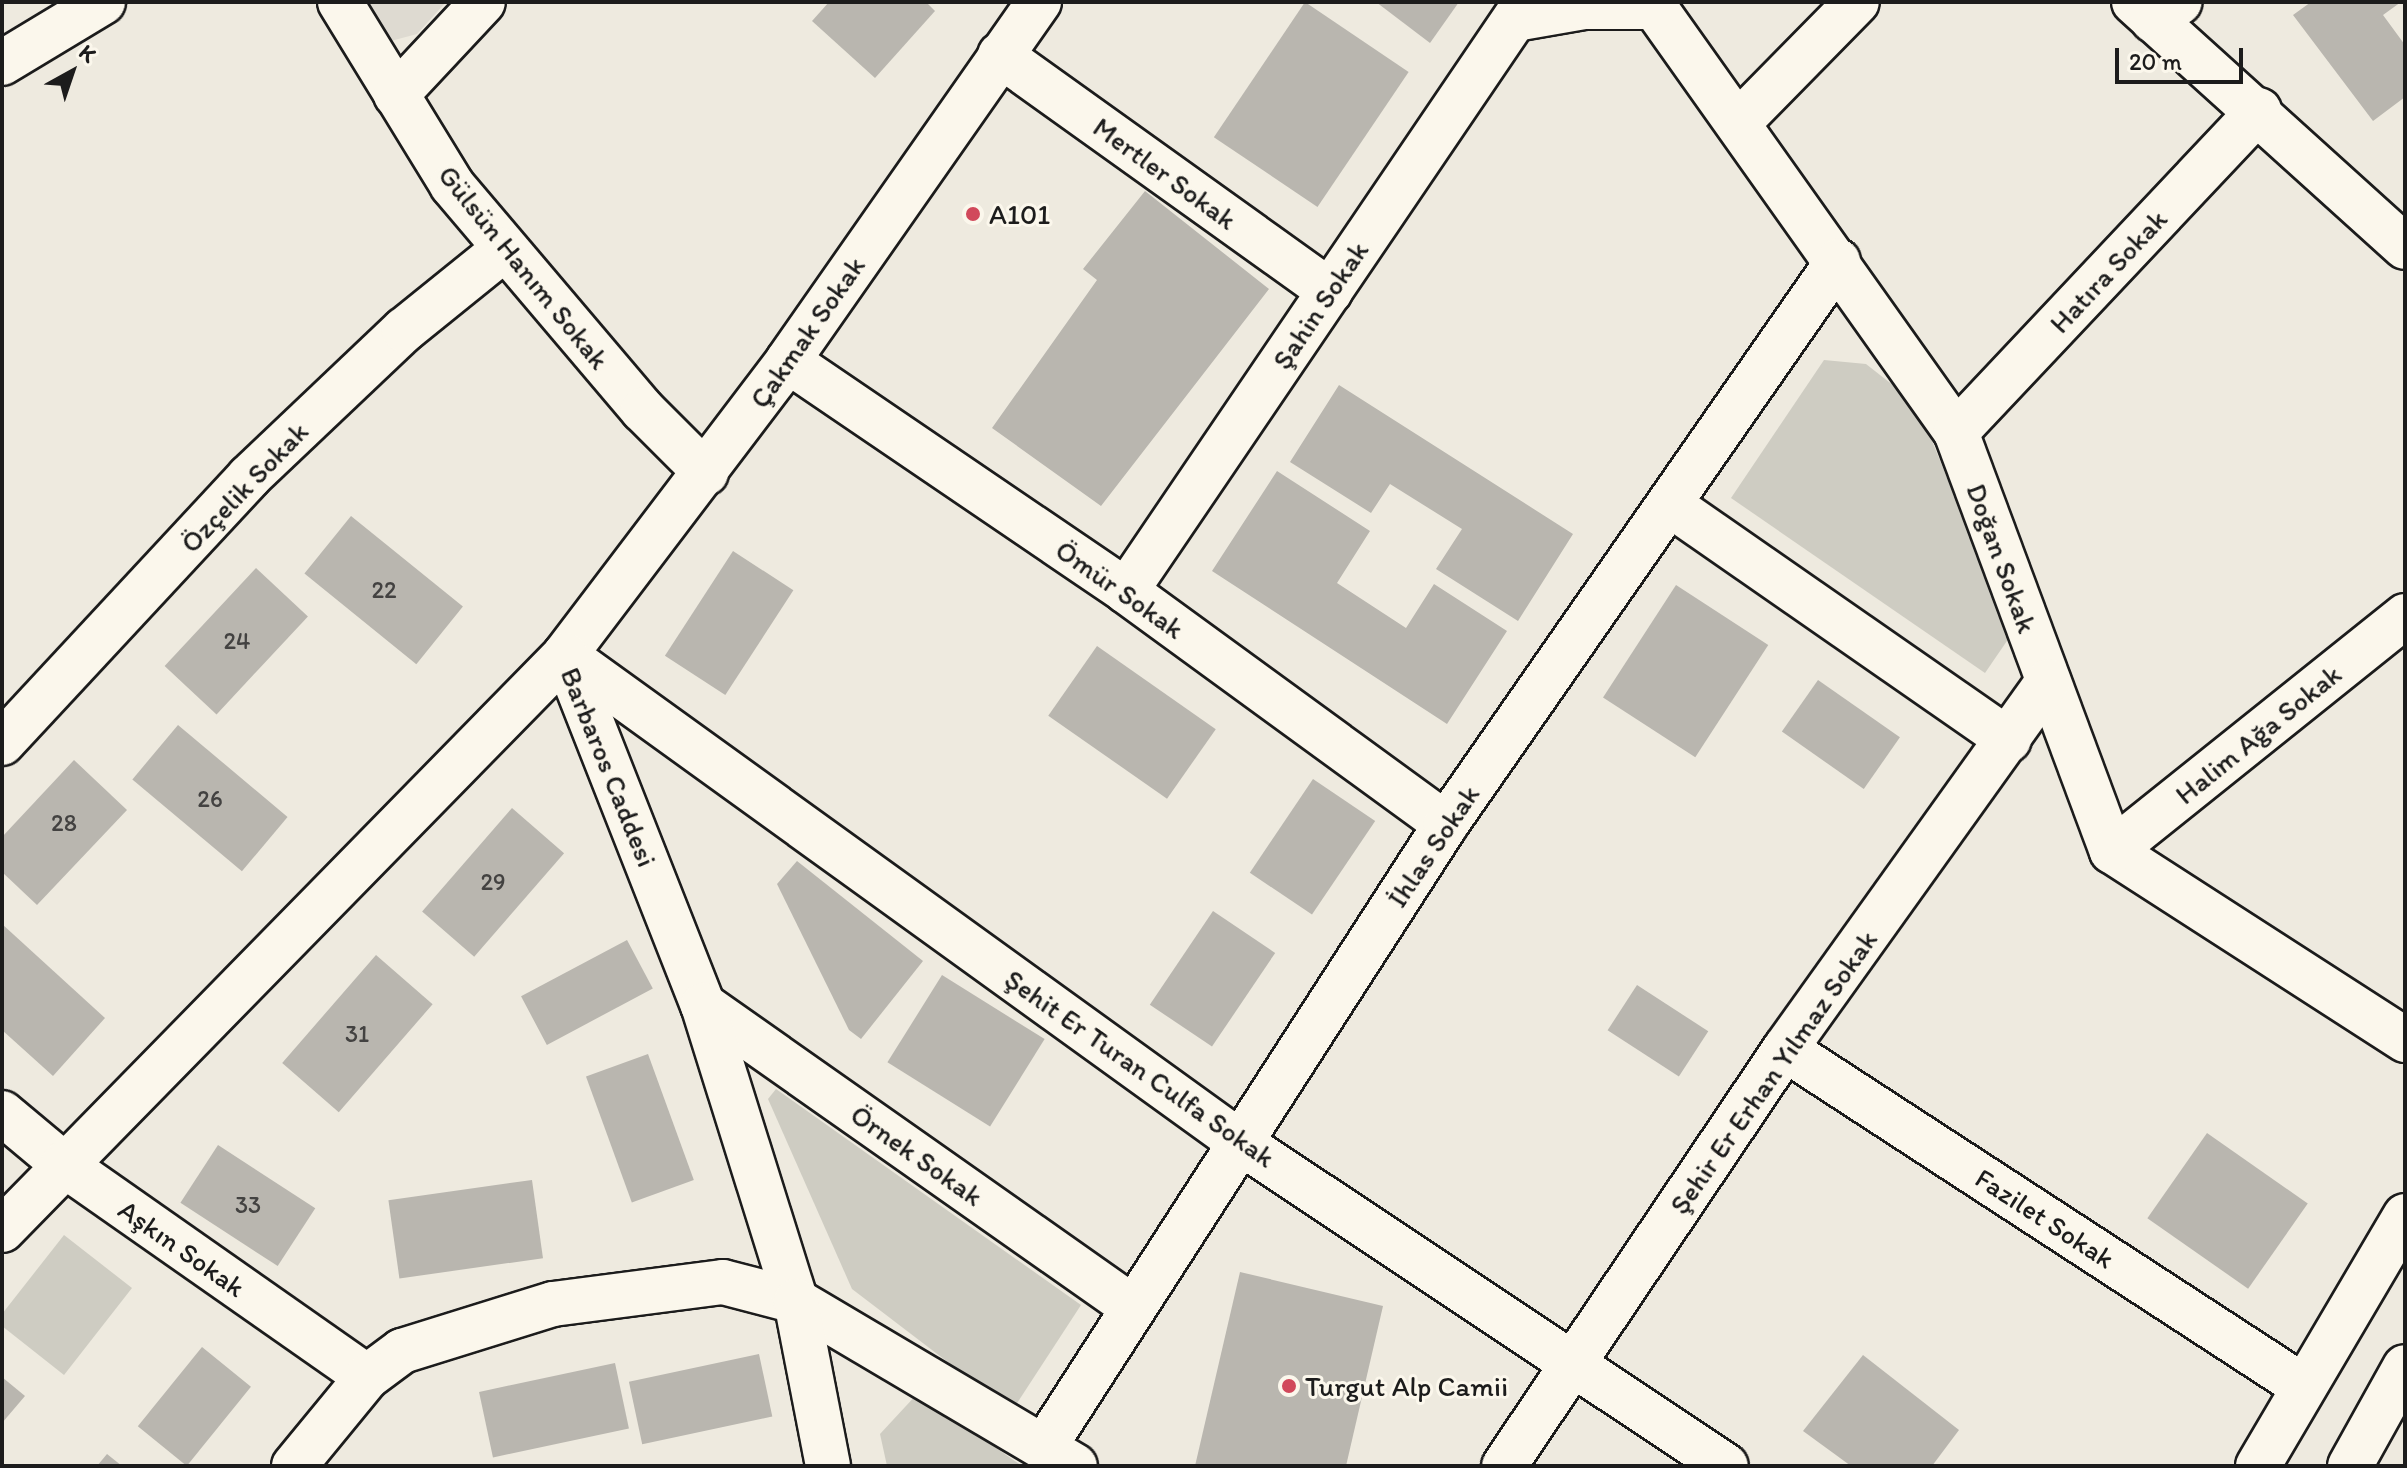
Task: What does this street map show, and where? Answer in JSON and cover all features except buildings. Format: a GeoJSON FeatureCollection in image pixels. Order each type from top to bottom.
{"type":"FeatureCollection","features":[{"type":"Feature","properties":{"kind":"street"},"geometry":{"type":"LineString","coordinates":[[2,63],[103,2]]}},
{"type":"Feature","properties":{"kind":"street","name":"Gülsün Hanım Sokak"},"geometry":{"type":"LineString","coordinates":[[340,2],[452,185],[503,250],[706,473]]}},
{"type":"Feature","properties":{"kind":"street"},"geometry":{"type":"LineString","coordinates":[[396,95],[483,2]]}},
{"type":"Feature","properties":{"kind":"street","name":"Çakmak Sokak"},"geometry":{"type":"LineString","coordinates":[[565,655],[788,361],[1039,2]]}},
{"type":"Feature","properties":{"kind":"street"},"geometry":{"type":"LineString","coordinates":[[1739,122],[1857,2]]}},
{"type":"Feature","properties":{"kind":"street","name":"Doğan Sokak"},"geometry":{"type":"LineString","coordinates":[[1653,4],[1838,261],[1956,432],[2112,851]]}},
{"type":"Feature","properties":{"kind":"street","name":"Şahin Sokak"},"geometry":{"type":"LineString","coordinates":[[1126,591],[1520,11],[1653,4]]}},
{"type":"Feature","properties":{"kind":"street"},"geometry":{"type":"LineString","coordinates":[[2156,8],[2259,110],[2404,244]]}},
{"type":"Feature","properties":{"kind":"street","name":"Mertler Sokak"},"geometry":{"type":"LineString","coordinates":[[1000,55],[1330,291]]}},
{"type":"Feature","properties":{"kind":"street","name":"Hatıra Sokak"},"geometry":{"type":"LineString","coordinates":[[1956,432],[2259,110]]}},
{"type":"Feature","properties":{"kind":"street","name":"Özçelik Sokak"},"geometry":{"type":"LineString","coordinates":[[2,743],[249,477],[404,330],[503,250]]}},
{"type":"Feature","properties":{"kind":"street","name":"İhlas Sokak"},"geometry":{"type":"LineString","coordinates":[[1061,1455],[1131,1306],[1238,1141],[1446,824],[1672,506],[1838,261]]}},
{"type":"Feature","properties":{"kind":"street","name":"Ömür Sokak"},"geometry":{"type":"LineString","coordinates":[[788,361],[1126,591],[1446,824]]}},
{"type":"Feature","properties":{"kind":"street"},"geometry":{"type":"LineString","coordinates":[[1672,506],[2009,740]]}},
{"type":"Feature","properties":{"kind":"street","name":"Halim Ağa Sokak"},"geometry":{"type":"LineString","coordinates":[[2112,851],[2405,616]]}},
{"type":"Feature","properties":{"kind":"street","name":"Barbaros Caddesi"},"geometry":{"type":"LineString","coordinates":[[2,1230],[63,1164],[565,655],[703,1005],[796,1301],[828,1466]]}},
{"type":"Feature","properties":{"kind":"street","name":"Şehit Er Turan Culfa Sokak"},"geometry":{"type":"LineString","coordinates":[[565,655],[1238,1141],[1573,1361],[1726,1466]]}},
{"type":"Feature","properties":{"kind":"street","name":"Şehir Er Erhan Yılmaz Sokak"},"geometry":{"type":"LineString","coordinates":[[1504,1466],[1785,1049],[2048,682]]}},
{"type":"Feature","properties":{"kind":"street"},"geometry":{"type":"LineString","coordinates":[[2112,851],[2405,1040]]}},
{"type":"Feature","properties":{"kind":"street","name":"Örnek Sokak"},"geometry":{"type":"LineString","coordinates":[[703,1005],[1131,1306]]}},
{"type":"Feature","properties":{"kind":"street","name":"Fazilet Sokak"},"geometry":{"type":"LineString","coordinates":[[1785,1049],[2304,1387]]}},
{"type":"Feature","properties":{"kind":"street","name":"Aşkın Sokak"},"geometry":{"type":"LineString","coordinates":[[2,1113],[63,1164],[367,1377]]}},
{"type":"Feature","properties":{"kind":"street"},"geometry":{"type":"LineString","coordinates":[[2258,1466],[2405,1216]]}},
{"type":"Feature","properties":{"kind":"street"},"geometry":{"type":"LineString","coordinates":[[294,1466],[367,1377],[402,1351],[553,1304],[723,1282],[796,1301],[1061,1455]]}},
{"type":"Feature","properties":{"kind":"street"},"geometry":{"type":"LineString","coordinates":[[2350,1466],[2405,1367]]}},
{"type":"Feature","properties":{"kind":"shaded area"},"geometry":{"type":"Polygon","coordinates":[[[363,2],[446,2],[417,34],[387,42],[363,2]]]}},
{"type":"Feature","properties":{"kind":"shaded area"},"geometry":{"type":"Polygon","coordinates":[[[1824,360],[1866,364],[1917,404],[2011,635],[1985,673],[1731,498],[1824,360]]]}},
{"type":"Feature","properties":{"kind":"shaded area"},"geometry":{"type":"Polygon","coordinates":[[[776,1089],[1081,1305],[1012,1411],[852,1289],[768,1099],[776,1089]]]}},
{"type":"Feature","properties":{"kind":"shaded area"},"geometry":{"type":"Polygon","coordinates":[[[64,1235],[132,1288],[64,1375],[2,1326],[2,1314],[64,1235]]]}},
{"type":"Feature","properties":{"kind":"shaded area"},"geometry":{"type":"Polygon","coordinates":[[[918,1393],[1022,1466],[887,1466],[880,1434],[918,1393]]]}},
{"type":"Feature","properties":{"kind":"place","name":"A101"},"geometry":{"type":"Point","coordinates":[973,214]}},
{"type":"Feature","properties":{"kind":"place","name":"Turgut Alp Camii"},"geometry":{"type":"Point","coordinates":[1289,1386]}}]}
